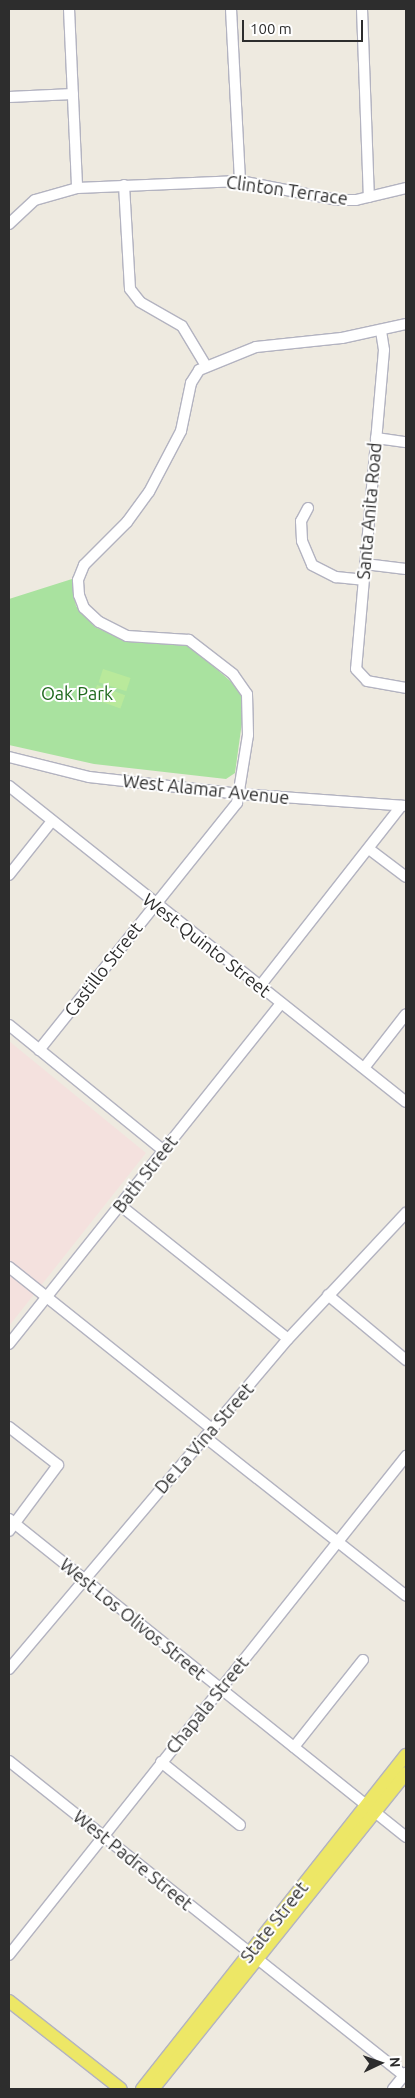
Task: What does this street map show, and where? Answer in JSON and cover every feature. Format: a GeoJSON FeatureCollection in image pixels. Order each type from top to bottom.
{"type":"FeatureCollection","features":[{"type":"Feature","properties":{"kind":"main road","name":"State Street"},"geometry":{"type":"LineString","coordinates":[[142,2089],[254,1955],[370,1809],[406,1755]]}},
{"type":"Feature","properties":{"kind":"main road","name":"State Street"},"geometry":{"type":"LineString","coordinates":[[370,1809],[406,1773]]}},
{"type":"Feature","properties":{"kind":"main road","name":"State Street"},"geometry":{"type":"LineString","coordinates":[[153,2089],[254,1955]]}},
{"type":"Feature","properties":{"kind":"main road"},"geometry":{"type":"LineString","coordinates":[[9,2001],[121,2089]]}},
{"type":"Feature","properties":{"kind":"street"},"geometry":{"type":"LineString","coordinates":[[69,9],[76,188]]}},
{"type":"Feature","properties":{"kind":"street"},"geometry":{"type":"LineString","coordinates":[[231,9],[240,181]]}},
{"type":"Feature","properties":{"kind":"street"},"geometry":{"type":"LineString","coordinates":[[362,9],[369,197]]}},
{"type":"Feature","properties":{"kind":"street"},"geometry":{"type":"LineString","coordinates":[[9,97],[73,94]]}},
{"type":"Feature","properties":{"kind":"street","name":"Clinton Terrace"},"geometry":{"type":"LineString","coordinates":[[9,224],[35,200],[76,188],[240,181],[338,200],[369,197],[406,188]]}},
{"type":"Feature","properties":{"kind":"street"},"geometry":{"type":"LineString","coordinates":[[124,185],[130,289],[140,302],[182,326],[206,366]]}},
{"type":"Feature","properties":{"kind":"street"},"geometry":{"type":"LineString","coordinates":[[240,794],[249,715],[247,694],[240,682],[189,640],[137,637],[108,628],[84,608],[78,585],[87,560],[127,522],[149,492],[181,431],[194,376],[206,366],[241,351],[274,343],[381,331],[406,324]]}},
{"type":"Feature","properties":{"kind":"street","name":"Santa Anita Road"},"geometry":{"type":"LineString","coordinates":[[381,331],[384,350],[356,669],[360,676],[372,682],[406,688]]}},
{"type":"Feature","properties":{"kind":"street"},"geometry":{"type":"LineString","coordinates":[[376,438],[406,442]]}},
{"type":"Feature","properties":{"kind":"street"},"geometry":{"type":"LineString","coordinates":[[308,508],[301,521],[302,542],[312,565],[336,578],[363,580]]}},
{"type":"Feature","properties":{"kind":"street"},"geometry":{"type":"LineString","coordinates":[[365,564],[406,569]]}},
{"type":"Feature","properties":{"kind":"street","name":"West Alamar Avenue"},"geometry":{"type":"LineString","coordinates":[[9,757],[89,777],[240,794],[404,806]]}},
{"type":"Feature","properties":{"kind":"street","name":"West Quinto Street"},"geometry":{"type":"LineString","coordinates":[[9,786],[406,1102]]}},
{"type":"Feature","properties":{"kind":"street","name":"Castillo Street"},"geometry":{"type":"LineString","coordinates":[[39,1050],[237,802],[240,794]]}},
{"type":"Feature","properties":{"kind":"street"},"geometry":{"type":"LineString","coordinates":[[260,986],[404,806]]}},
{"type":"Feature","properties":{"kind":"street"},"geometry":{"type":"LineString","coordinates":[[9,875],[52,821]]}},
{"type":"Feature","properties":{"kind":"street"},"geometry":{"type":"LineString","coordinates":[[369,849],[406,877]]}},
{"type":"Feature","properties":{"kind":"street","name":"Bath Street"},"geometry":{"type":"LineString","coordinates":[[9,1344],[121,1206],[163,1150],[281,1003]]}},
{"type":"Feature","properties":{"kind":"street"},"geometry":{"type":"LineString","coordinates":[[364,1068],[406,1014]]}},
{"type":"Feature","properties":{"kind":"street"},"geometry":{"type":"LineString","coordinates":[[9,1026],[163,1150]]}},
{"type":"Feature","properties":{"kind":"street"},"geometry":{"type":"LineString","coordinates":[[121,1206],[288,1339]]}},
{"type":"Feature","properties":{"kind":"street","name":"De La Vina Street"},"geometry":{"type":"LineString","coordinates":[[9,1669],[288,1339],[406,1213]]}},
{"type":"Feature","properties":{"kind":"street"},"geometry":{"type":"LineString","coordinates":[[9,1266],[337,1543],[406,1596]]}},
{"type":"Feature","properties":{"kind":"street"},"geometry":{"type":"LineString","coordinates":[[328,1295],[406,1360]]}},
{"type":"Feature","properties":{"kind":"street"},"geometry":{"type":"LineString","coordinates":[[9,1427],[58,1465],[11,1525]]}},
{"type":"Feature","properties":{"kind":"street","name":"Chapala Street"},"geometry":{"type":"LineString","coordinates":[[9,1955],[406,1456]]}},
{"type":"Feature","properties":{"kind":"street","name":"West Los Olivos Street"},"geometry":{"type":"LineString","coordinates":[[11,1525],[84,1580],[406,1837]]}},
{"type":"Feature","properties":{"kind":"street"},"geometry":{"type":"LineString","coordinates":[[294,1748],[362,1660]]}},
{"type":"Feature","properties":{"kind":"street","name":"West Padre Street"},"geometry":{"type":"LineString","coordinates":[[9,1761],[406,2075]]}},
{"type":"Feature","properties":{"kind":"street"},"geometry":{"type":"LineString","coordinates":[[161,1762],[240,1825]]}},
{"type":"Feature","properties":{"kind":"street"},"geometry":{"type":"LineString","coordinates":[[393,2089],[406,2075]]}},
{"type":"Feature","properties":{"kind":"shaded area"},"geometry":{"type":"Polygon","coordinates":[[[9,1041],[146,1153],[9,1326],[9,1041]]]}},
{"type":"Feature","properties":{"kind":"green space","name":"Oak Park"},"geometry":{"type":"Polygon","coordinates":[[[72,579],[76,606],[95,627],[126,641],[178,643],[191,647],[235,685],[241,696],[243,715],[235,773],[226,779],[94,764],[9,745],[9,599],[72,579]]]}},
{"type":"Feature","properties":{"kind":"green space"},"geometry":{"type":"Polygon","coordinates":[[[103,669],[131,678],[126,691],[99,682],[103,669]]]}},
{"type":"Feature","properties":{"kind":"green space"},"geometry":{"type":"Polygon","coordinates":[[[97,685],[125,695],[120,708],[92,698],[97,685]]]}}]}
